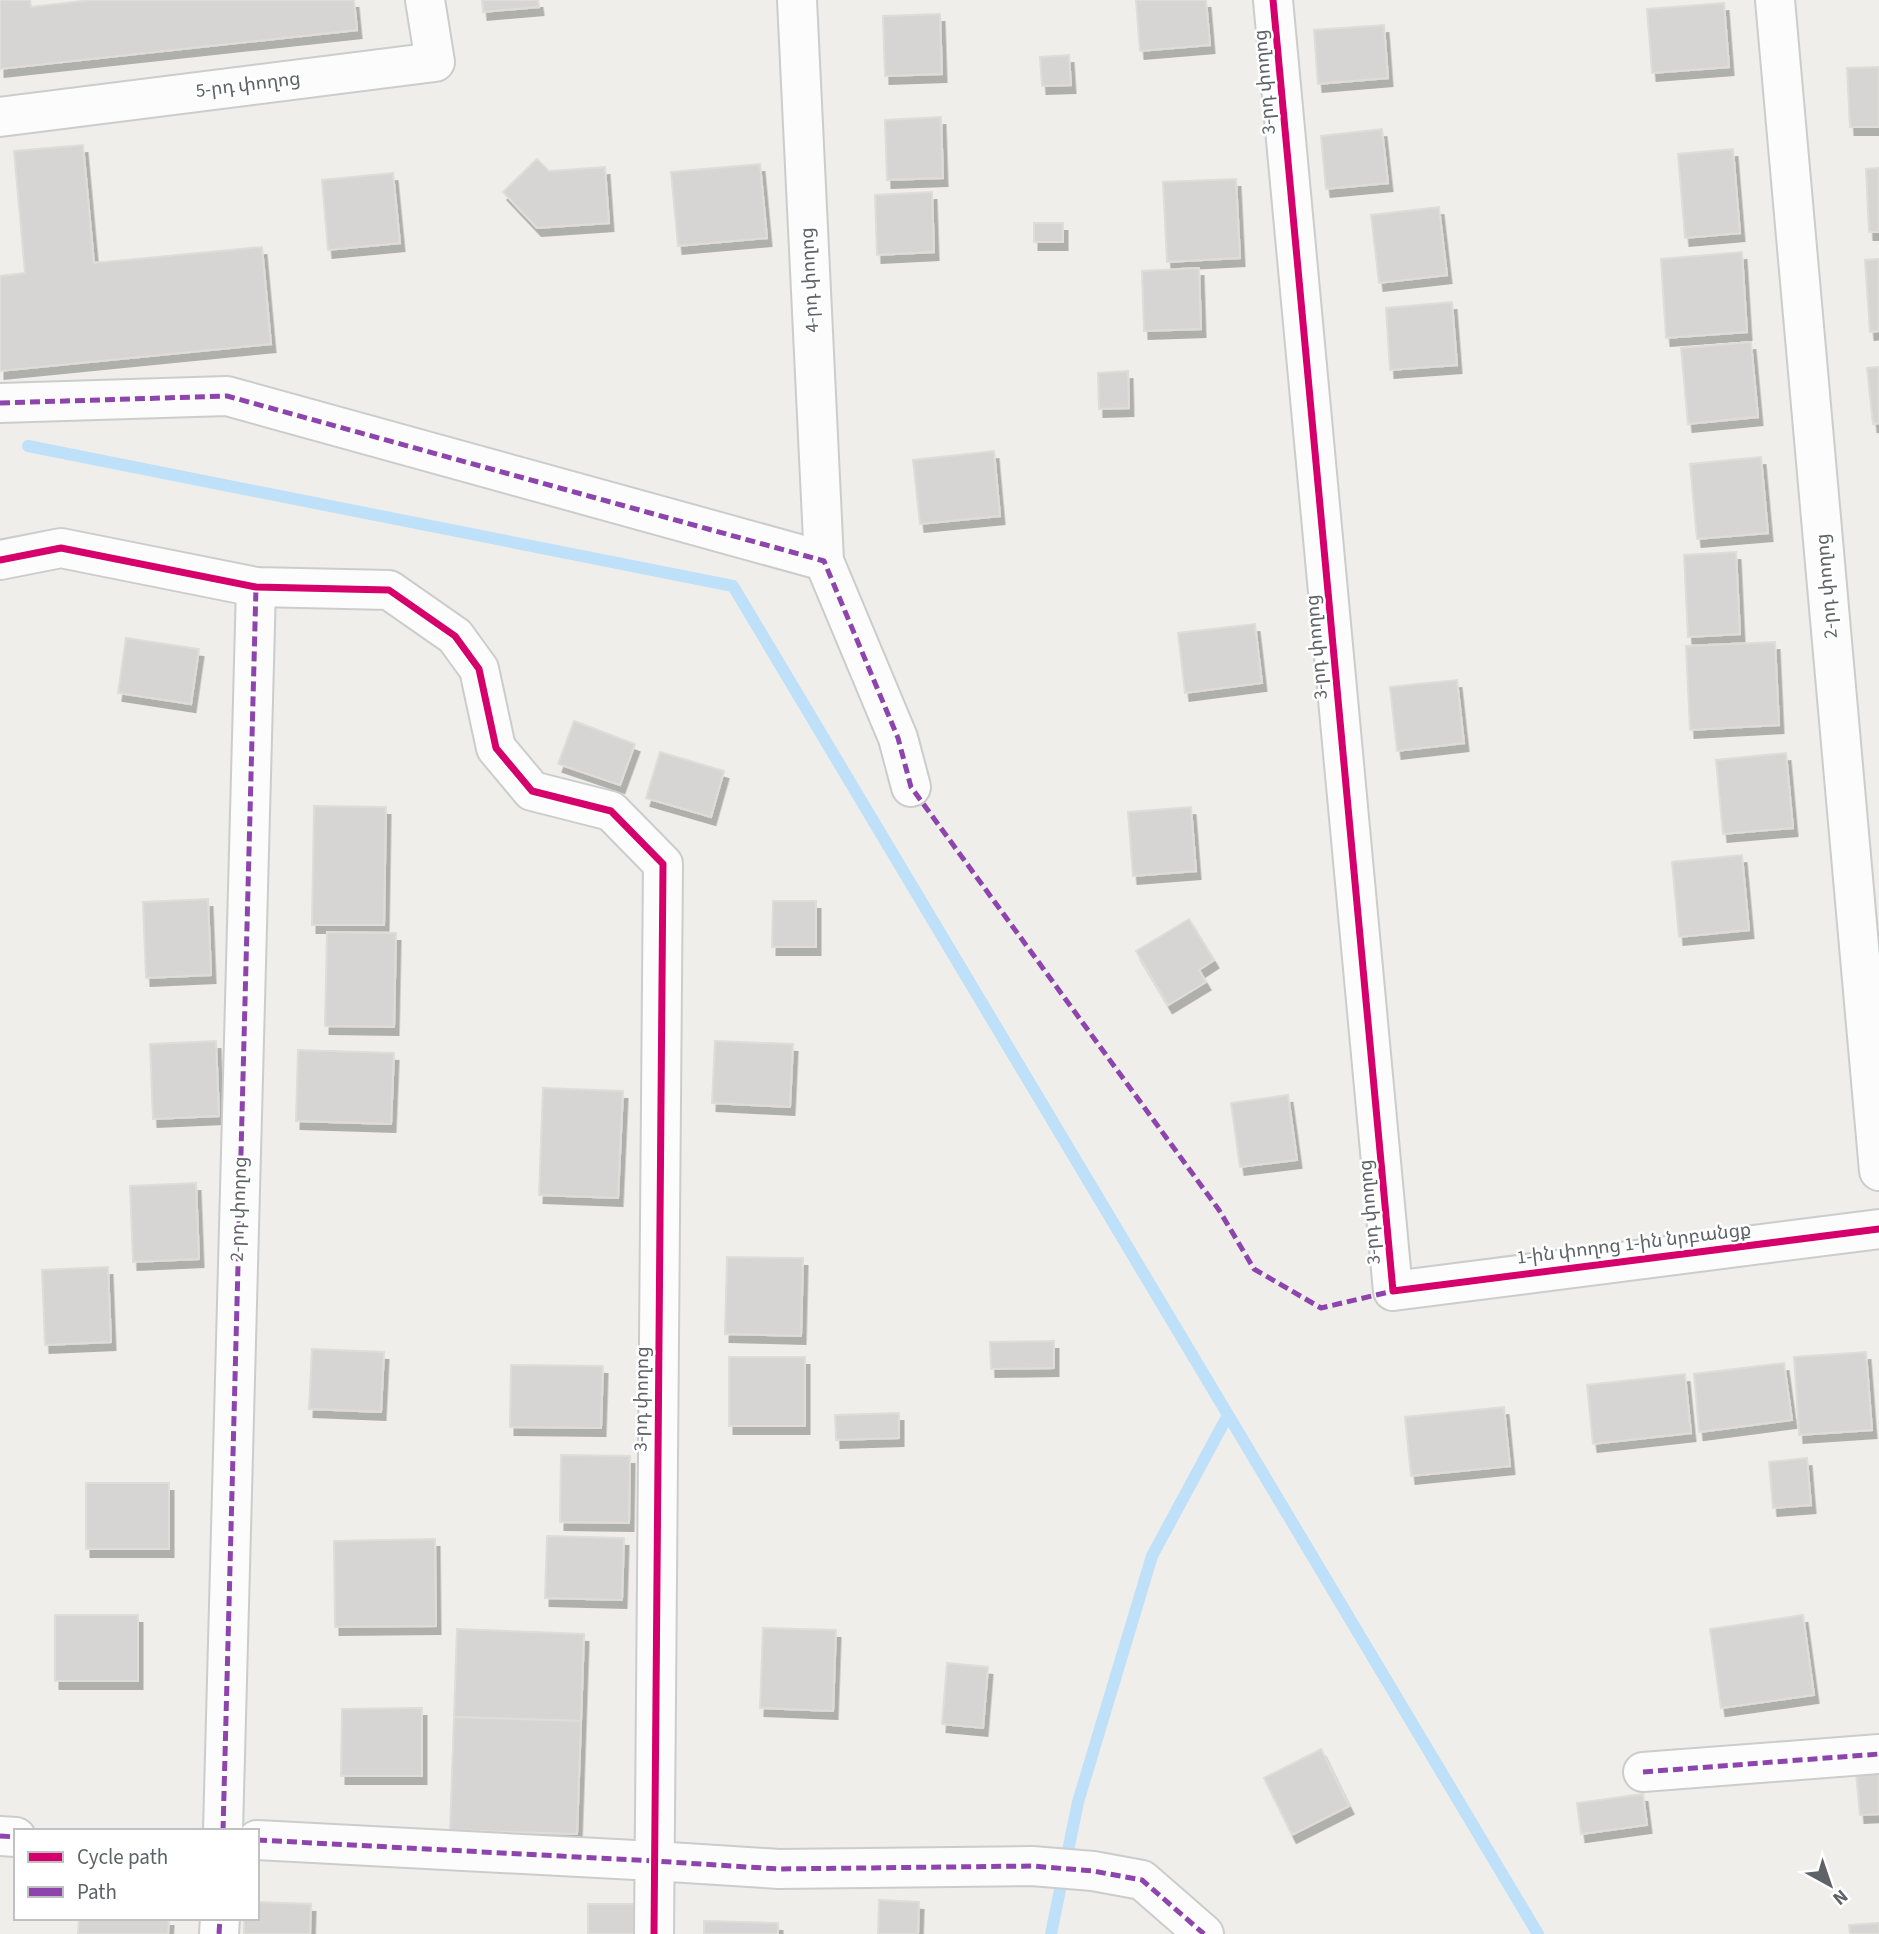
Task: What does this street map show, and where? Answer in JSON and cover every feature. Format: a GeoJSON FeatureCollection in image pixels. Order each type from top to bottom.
{"type":"FeatureCollection","features":[{"type":"Feature","properties":{"kind":"street","name":"5-րդ փողոց"},"geometry":{"type":"LineString","coordinates":[[0,117],[435,62],[425,0]]}},
{"type":"Feature","properties":{"kind":"street","name":"4-րդ փողոց"},"geometry":{"type":"LineString","coordinates":[[797,0],[824,561],[898,738],[911,787]]}},
{"type":"Feature","properties":{"kind":"street","name":"3-րդ փողոց"},"geometry":{"type":"LineString","coordinates":[[1273,0],[1393,1291]]}},
{"type":"Feature","properties":{"kind":"street","name":"2-րդ փողոց"},"geometry":{"type":"LineString","coordinates":[[1775,0],[1879,1171]]}},
{"type":"Feature","properties":{"kind":"street"},"geometry":{"type":"LineString","coordinates":[[0,403],[227,396],[824,561]]}},
{"type":"Feature","properties":{"kind":"street"},"geometry":{"type":"LineString","coordinates":[[0,560],[61,548],[256,587]]}},
{"type":"Feature","properties":{"kind":"street","name":"3-րդ փողոց"},"geometry":{"type":"LineString","coordinates":[[256,587],[389,590],[455,636],[479,669],[496,748],[532,791],[611,811],[663,864],[654,1934]]}},
{"type":"Feature","properties":{"kind":"street","name":"2-րդ փողոց"},"geometry":{"type":"LineString","coordinates":[[223,1829],[256,587]]}},
{"type":"Feature","properties":{"kind":"street","name":"1-ին փողոց 1-ին նրբանցք"},"geometry":{"type":"LineString","coordinates":[[1393,1291],[1879,1229]]}},
{"type":"Feature","properties":{"kind":"street"},"geometry":{"type":"LineString","coordinates":[[1643,1772],[1879,1754]]}},
{"type":"Feature","properties":{"kind":"street"},"geometry":{"type":"LineString","coordinates":[[259,1840],[779,1870],[1032,1866],[1093,1871],[1142,1880],[1204,1934]]}},
{"type":"Feature","properties":{"kind":"building"},"geometry":{"type":"Polygon","coordinates":[[[0,0],[30,0],[31,7],[90,0],[354,0],[357,30],[0,69],[0,0]]]}},
{"type":"Feature","properties":{"kind":"building"},"geometry":{"type":"Polygon","coordinates":[[[482,0],[538,0],[539,7],[483,12],[482,0]]]}},
{"type":"Feature","properties":{"kind":"building"},"geometry":{"type":"Polygon","coordinates":[[[1136,0],[1206,0],[1210,45],[1140,51],[1136,0]]]}},
{"type":"Feature","properties":{"kind":"building"},"geometry":{"type":"Polygon","coordinates":[[[1724,3],[1729,67],[1652,73],[1647,9],[1724,3]]]}},
{"type":"Feature","properties":{"kind":"building"},"geometry":{"type":"Polygon","coordinates":[[[940,14],[942,74],[885,76],[883,16],[940,14]]]}},
{"type":"Feature","properties":{"kind":"building"},"geometry":{"type":"Polygon","coordinates":[[[1384,25],[1388,78],[1318,84],[1314,30],[1384,25]]]}},
{"type":"Feature","properties":{"kind":"building"},"geometry":{"type":"Polygon","coordinates":[[[1069,55],[1071,85],[1042,86],[1040,57],[1069,55]]]}},
{"type":"Feature","properties":{"kind":"building"},"geometry":{"type":"Polygon","coordinates":[[[1879,67],[1879,127],[1850,127],[1847,68],[1879,67]]]}},
{"type":"Feature","properties":{"kind":"building"},"geometry":{"type":"Polygon","coordinates":[[[941,117],[943,178],[887,180],[885,120],[941,117]]]}},
{"type":"Feature","properties":{"kind":"building"},"geometry":{"type":"Polygon","coordinates":[[[1382,129],[1388,183],[1326,189],[1321,136],[1382,129]]]}},
{"type":"Feature","properties":{"kind":"building"},"geometry":{"type":"Polygon","coordinates":[[[83,145],[94,263],[262,247],[271,344],[0,371],[0,276],[25,273],[14,151],[83,145]]]}},
{"type":"Feature","properties":{"kind":"building"},"geometry":{"type":"Polygon","coordinates":[[[1733,149],[1740,233],[1685,238],[1678,154],[1733,149]]]}},
{"type":"Feature","properties":{"kind":"building"},"geometry":{"type":"Polygon","coordinates":[[[537,159],[549,171],[605,167],[609,223],[537,228],[503,192],[537,159]]]}},
{"type":"Feature","properties":{"kind":"building"},"geometry":{"type":"Polygon","coordinates":[[[760,164],[767,238],[678,246],[671,172],[760,164]]]}},
{"type":"Feature","properties":{"kind":"building"},"geometry":{"type":"Polygon","coordinates":[[[1879,168],[1879,232],[1869,232],[1866,169],[1879,168]]]}},
{"type":"Feature","properties":{"kind":"building"},"geometry":{"type":"Polygon","coordinates":[[[393,173],[400,243],[328,250],[322,180],[393,173]]]}},
{"type":"Feature","properties":{"kind":"building"},"geometry":{"type":"Polygon","coordinates":[[[1236,179],[1240,258],[1167,262],[1163,182],[1236,179]]]}},
{"type":"Feature","properties":{"kind":"building"},"geometry":{"type":"Polygon","coordinates":[[[932,192],[934,252],[877,255],[875,195],[932,192]]]}},
{"type":"Feature","properties":{"kind":"building"},"geometry":{"type":"Polygon","coordinates":[[[1439,207],[1447,275],[1379,283],[1371,215],[1439,207]]]}},
{"type":"Feature","properties":{"kind":"building"},"geometry":{"type":"Polygon","coordinates":[[[1034,223],[1063,223],[1063,242],[1034,242],[1034,223]]]}},
{"type":"Feature","properties":{"kind":"building"},"geometry":{"type":"Polygon","coordinates":[[[1742,252],[1747,332],[1666,338],[1661,259],[1742,252]]]}},
{"type":"Feature","properties":{"kind":"building"},"geometry":{"type":"Polygon","coordinates":[[[1879,259],[1879,331],[1870,332],[1865,260],[1879,259]]]}},
{"type":"Feature","properties":{"kind":"building"},"geometry":{"type":"Polygon","coordinates":[[[1199,268],[1201,329],[1144,331],[1142,271],[1199,268]]]}},
{"type":"Feature","properties":{"kind":"building"},"geometry":{"type":"Polygon","coordinates":[[[1452,302],[1457,365],[1390,370],[1386,308],[1452,302]]]}},
{"type":"Feature","properties":{"kind":"building"},"geometry":{"type":"Polygon","coordinates":[[[1751,342],[1758,417],[1688,424],[1681,348],[1751,342]]]}},
{"type":"Feature","properties":{"kind":"building"},"geometry":{"type":"Polygon","coordinates":[[[1879,367],[1879,423],[1873,424],[1867,368],[1879,367]]]}},
{"type":"Feature","properties":{"kind":"building"},"geometry":{"type":"Polygon","coordinates":[[[1128,371],[1129,408],[1099,409],[1098,373],[1128,371]]]}},
{"type":"Feature","properties":{"kind":"building"},"geometry":{"type":"Polygon","coordinates":[[[994,451],[1000,516],[920,524],[913,460],[994,451]]]}},
{"type":"Feature","properties":{"kind":"building"},"geometry":{"type":"Polygon","coordinates":[[[1761,457],[1768,533],[1697,539],[1690,464],[1761,457]]]}},
{"type":"Feature","properties":{"kind":"building"},"geometry":{"type":"Polygon","coordinates":[[[1736,552],[1740,634],[1688,637],[1684,555],[1736,552]]]}},
{"type":"Feature","properties":{"kind":"building"},"geometry":{"type":"Polygon","coordinates":[[[1255,624],[1262,683],[1185,693],[1178,633],[1255,624]]]}},
{"type":"Feature","properties":{"kind":"building"},"geometry":{"type":"Polygon","coordinates":[[[126,638],[199,649],[191,704],[118,693],[126,638]]]}},
{"type":"Feature","properties":{"kind":"building"},"geometry":{"type":"Polygon","coordinates":[[[1775,642],[1779,725],[1690,730],[1686,646],[1775,642]]]}},
{"type":"Feature","properties":{"kind":"building"},"geometry":{"type":"Polygon","coordinates":[[[1457,680],[1464,743],[1397,751],[1390,687],[1457,680]]]}},
{"type":"Feature","properties":{"kind":"building"},"geometry":{"type":"Polygon","coordinates":[[[574,721],[635,744],[620,785],[558,764],[574,721]]]}},
{"type":"Feature","properties":{"kind":"building"},"geometry":{"type":"Polygon","coordinates":[[[660,752],[724,771],[711,817],[646,798],[660,752]]]}},
{"type":"Feature","properties":{"kind":"building"},"geometry":{"type":"Polygon","coordinates":[[[1786,753],[1793,828],[1723,834],[1716,760],[1786,753]]]}},
{"type":"Feature","properties":{"kind":"building"},"geometry":{"type":"Polygon","coordinates":[[[314,806],[386,807],[384,925],[312,925],[314,806]]]}},
{"type":"Feature","properties":{"kind":"building"},"geometry":{"type":"Polygon","coordinates":[[[1191,807],[1196,871],[1133,876],[1128,812],[1191,807]]]}},
{"type":"Feature","properties":{"kind":"building"},"geometry":{"type":"Polygon","coordinates":[[[1742,855],[1749,930],[1679,937],[1672,862],[1742,855]]]}},
{"type":"Feature","properties":{"kind":"building"},"geometry":{"type":"Polygon","coordinates":[[[208,899],[211,975],[146,978],[143,902],[208,899]]]}},
{"type":"Feature","properties":{"kind":"building"},"geometry":{"type":"Polygon","coordinates":[[[773,901],[816,901],[816,947],[772,947],[773,901]]]}},
{"type":"Feature","properties":{"kind":"building"},"geometry":{"type":"Polygon","coordinates":[[[1189,919],[1214,960],[1199,970],[1206,982],[1168,1005],[1136,951],[1189,919]]]}},
{"type":"Feature","properties":{"kind":"building"},"geometry":{"type":"Polygon","coordinates":[[[327,932],[396,933],[394,1027],[325,1026],[327,932]]]}},
{"type":"Feature","properties":{"kind":"building"},"geometry":{"type":"Polygon","coordinates":[[[216,1041],[219,1116],[153,1119],[150,1044],[216,1041]]]}},
{"type":"Feature","properties":{"kind":"building"},"geometry":{"type":"Polygon","coordinates":[[[715,1041],[793,1044],[790,1107],[712,1103],[715,1041]]]}},
{"type":"Feature","properties":{"kind":"building"},"geometry":{"type":"Polygon","coordinates":[[[298,1050],[394,1053],[391,1124],[296,1121],[298,1050]]]}},
{"type":"Feature","properties":{"kind":"building"},"geometry":{"type":"Polygon","coordinates":[[[543,1088],[623,1091],[618,1198],[539,1195],[543,1088]]]}},
{"type":"Feature","properties":{"kind":"building"},"geometry":{"type":"Polygon","coordinates":[[[1288,1095],[1297,1160],[1240,1167],[1231,1103],[1288,1095]]]}},
{"type":"Feature","properties":{"kind":"building"},"geometry":{"type":"Polygon","coordinates":[[[196,1183],[199,1259],[133,1262],[130,1186],[196,1183]]]}},
{"type":"Feature","properties":{"kind":"building"},"geometry":{"type":"Polygon","coordinates":[[[727,1257],[803,1258],[801,1336],[725,1334],[727,1257]]]}},
{"type":"Feature","properties":{"kind":"building"},"geometry":{"type":"Polygon","coordinates":[[[108,1267],[111,1342],[45,1345],[42,1270],[108,1267]]]}},
{"type":"Feature","properties":{"kind":"building"},"geometry":{"type":"Polygon","coordinates":[[[1054,1341],[1054,1368],[991,1369],[990,1342],[1054,1341]]]}},
{"type":"Feature","properties":{"kind":"building"},"geometry":{"type":"Polygon","coordinates":[[[312,1349],[384,1352],[381,1412],[309,1409],[312,1349]]]}},
{"type":"Feature","properties":{"kind":"building"},"geometry":{"type":"Polygon","coordinates":[[[1866,1352],[1872,1430],[1799,1435],[1794,1357],[1866,1352]]]}},
{"type":"Feature","properties":{"kind":"building"},"geometry":{"type":"Polygon","coordinates":[[[729,1357],[805,1357],[805,1426],[729,1426],[729,1357]]]}},
{"type":"Feature","properties":{"kind":"building"},"geometry":{"type":"Polygon","coordinates":[[[1784,1363],[1792,1420],[1699,1432],[1694,1374],[1784,1363]]]}},
{"type":"Feature","properties":{"kind":"building"},"geometry":{"type":"Polygon","coordinates":[[[511,1365],[603,1366],[601,1428],[510,1427],[511,1365]]]}},
{"type":"Feature","properties":{"kind":"building"},"geometry":{"type":"Polygon","coordinates":[[[1685,1374],[1691,1433],[1593,1444],[1587,1385],[1685,1374]]]}},
{"type":"Feature","properties":{"kind":"building"},"geometry":{"type":"Polygon","coordinates":[[[1504,1407],[1510,1466],[1411,1476],[1405,1417],[1504,1407]]]}},
{"type":"Feature","properties":{"kind":"building"},"geometry":{"type":"Polygon","coordinates":[[[899,1413],[899,1438],[836,1440],[835,1415],[899,1413]]]}},
{"type":"Feature","properties":{"kind":"building"},"geometry":{"type":"Polygon","coordinates":[[[561,1455],[630,1456],[629,1523],[560,1522],[561,1455]]]}},
{"type":"Feature","properties":{"kind":"building"},"geometry":{"type":"Polygon","coordinates":[[[1807,1458],[1811,1505],[1773,1508],[1769,1462],[1807,1458]]]}},
{"type":"Feature","properties":{"kind":"building"},"geometry":{"type":"Polygon","coordinates":[[[86,1483],[169,1483],[169,1549],[86,1549],[86,1483]]]}},
{"type":"Feature","properties":{"kind":"building"},"geometry":{"type":"Polygon","coordinates":[[[547,1536],[624,1538],[622,1600],[545,1598],[547,1536]]]}},
{"type":"Feature","properties":{"kind":"building"},"geometry":{"type":"Polygon","coordinates":[[[435,1539],[436,1626],[335,1627],[334,1541],[435,1539]]]}},
{"type":"Feature","properties":{"kind":"building"},"geometry":{"type":"Polygon","coordinates":[[[55,1615],[138,1615],[138,1681],[55,1681],[55,1615]]]}},
{"type":"Feature","properties":{"kind":"building"},"geometry":{"type":"Polygon","coordinates":[[[1803,1615],[1814,1695],[1721,1708],[1710,1629],[1803,1615]]]}},
{"type":"Feature","properties":{"kind":"building"},"geometry":{"type":"Polygon","coordinates":[[[763,1628],[836,1630],[833,1711],[760,1708],[763,1628]]]}},
{"type":"Feature","properties":{"kind":"building"},"geometry":{"type":"Polygon","coordinates":[[[457,1629],[584,1634],[581,1721],[454,1717],[457,1629]]]}},
{"type":"Feature","properties":{"kind":"building"},"geometry":{"type":"Polygon","coordinates":[[[947,1663],[988,1667],[983,1728],[942,1724],[947,1663]]]}},
{"type":"Feature","properties":{"kind":"building"},"geometry":{"type":"Polygon","coordinates":[[[422,1708],[422,1776],[341,1776],[342,1709],[422,1708]]]}},
{"type":"Feature","properties":{"kind":"building"},"geometry":{"type":"Polygon","coordinates":[[[454,1717],[581,1721],[577,1834],[450,1830],[454,1717]]]}},
{"type":"Feature","properties":{"kind":"building"},"geometry":{"type":"Polygon","coordinates":[[[1321,1749],[1349,1806],[1292,1835],[1264,1778],[1321,1749]]]}},
{"type":"Feature","properties":{"kind":"building"},"geometry":{"type":"Polygon","coordinates":[[[1879,1771],[1879,1814],[1860,1815],[1856,1773],[1879,1771]]]}},
{"type":"Feature","properties":{"kind":"building"},"geometry":{"type":"Polygon","coordinates":[[[1643,1794],[1647,1825],[1581,1834],[1577,1803],[1643,1794]]]}},
{"type":"Feature","properties":{"kind":"building"},"geometry":{"type":"Polygon","coordinates":[[[879,1900],[919,1902],[918,1934],[878,1934],[879,1900]]]}},
{"type":"Feature","properties":{"kind":"building"},"geometry":{"type":"Polygon","coordinates":[[[259,1902],[311,1904],[310,1934],[244,1934],[244,1920],[259,1920],[259,1902]]]}},
{"type":"Feature","properties":{"kind":"building"},"geometry":{"type":"Polygon","coordinates":[[[588,1904],[649,1904],[649,1934],[588,1934],[588,1904]]]}},
{"type":"Feature","properties":{"kind":"building"},"geometry":{"type":"Polygon","coordinates":[[[79,1920],[169,1920],[168,1934],[78,1934],[79,1920]]]}},
{"type":"Feature","properties":{"kind":"building"},"geometry":{"type":"Polygon","coordinates":[[[704,1921],[778,1923],[778,1934],[704,1934],[704,1921]]]}},
{"type":"Feature","properties":{"kind":"building"},"geometry":{"type":"Polygon","coordinates":[[[1879,1923],[1879,1934],[1850,1934],[1849,1925],[1879,1923]]]}},
{"type":"Feature","properties":{"kind":"waterway"},"geometry":{"type":"LineString","coordinates":[[28,446],[733,586],[1538,1934]]}},
{"type":"Feature","properties":{"kind":"waterway"},"geometry":{"type":"LineString","coordinates":[[1051,1934],[1078,1802],[1152,1556],[1228,1415]]}},
{"type":"Feature","properties":{"kind":"marked path"},"geometry":{"type":"LineString","coordinates":[[0,403],[227,396],[824,561],[898,738],[911,787],[1219,1210],[1254,1269],[1321,1308],[1393,1291]]}},
{"type":"Feature","properties":{"kind":"marked path"},"geometry":{"type":"LineString","coordinates":[[223,1829],[256,587]]}},
{"type":"Feature","properties":{"kind":"marked path"},"geometry":{"type":"LineString","coordinates":[[1643,1772],[1879,1754]]}},
{"type":"Feature","properties":{"kind":"marked path"},"geometry":{"type":"LineString","coordinates":[[0,1836],[14,1837]]}},
{"type":"Feature","properties":{"kind":"marked path"},"geometry":{"type":"LineString","coordinates":[[259,1840],[779,1869],[1032,1866],[1093,1871],[1142,1880],[1204,1934]]}},
{"type":"Feature","properties":{"kind":"marked path"},"geometry":{"type":"LineString","coordinates":[[219,1934],[220,1920]]}},
{"type":"Feature","properties":{"kind":"cycle path"},"geometry":{"type":"LineString","coordinates":[[1273,0],[1393,1291],[1879,1229]]}},
{"type":"Feature","properties":{"kind":"cycle path"},"geometry":{"type":"LineString","coordinates":[[0,560],[61,548],[256,587],[389,590],[455,636],[479,669],[496,748],[532,791],[611,811],[663,864],[654,1934]]}}]}
